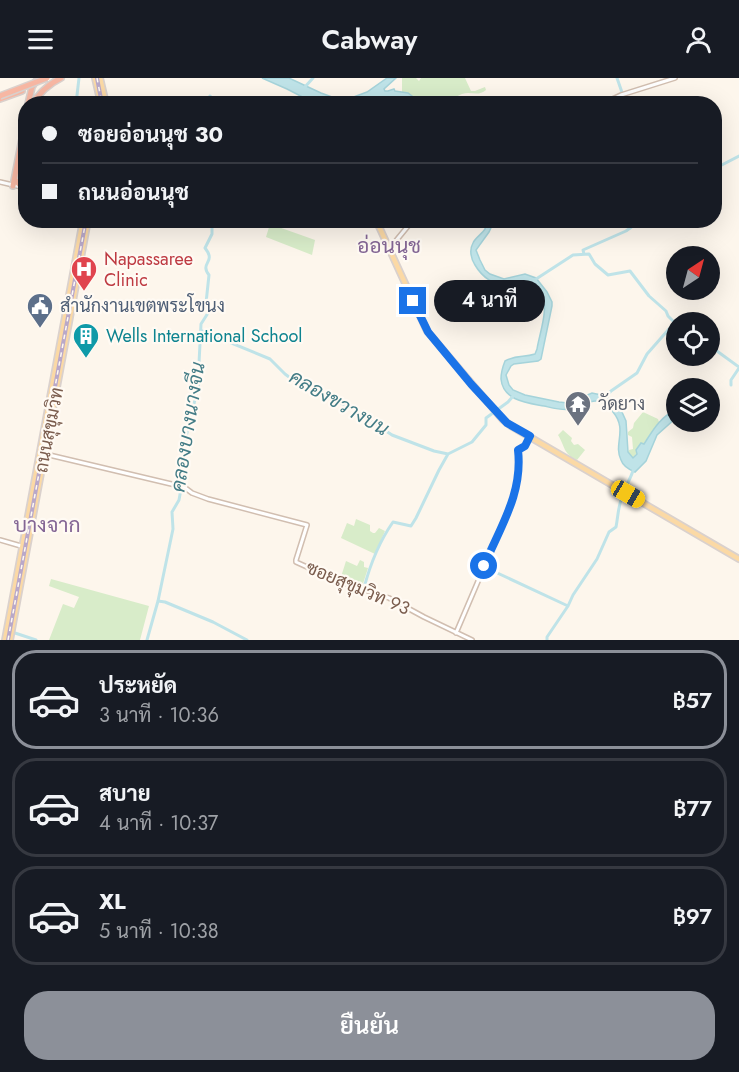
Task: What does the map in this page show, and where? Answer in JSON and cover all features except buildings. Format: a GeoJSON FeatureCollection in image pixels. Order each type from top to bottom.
{"type":"FeatureCollection","features":[{"type":"Feature","properties":{"kind":"highway"},"geometry":{"type":"LineString","coordinates":[[30,96],[38,78]]}},
{"type":"Feature","properties":{"kind":"highway"},"geometry":{"type":"LineString","coordinates":[[0,97],[47,78]]}},
{"type":"Feature","properties":{"kind":"highway"},"geometry":{"type":"LineString","coordinates":[[0,97],[55,78]]}},
{"type":"Feature","properties":{"kind":"highway"},"geometry":{"type":"LineString","coordinates":[[37,96],[46,87],[61,78]]}},
{"type":"Feature","properties":{"kind":"highway"},"geometry":{"type":"LineString","coordinates":[[13,184],[18,162]]}},
{"type":"Feature","properties":{"kind":"main road"},"geometry":{"type":"LineString","coordinates":[[98,80],[101,96]]}},
{"type":"Feature","properties":{"kind":"main road"},"geometry":{"type":"LineString","coordinates":[[98,80],[101,96]]}},
{"type":"Feature","properties":{"kind":"main road"},"geometry":{"type":"LineString","coordinates":[[98,80],[101,96]]}},
{"type":"Feature","properties":{"kind":"main road","name":"ถนนสุขุมวิท"},"geometry":{"type":"LineString","coordinates":[[78,264],[82,228]]}},
{"type":"Feature","properties":{"kind":"main road","name":"ถนนสุขุมวิท"},"geometry":{"type":"LineString","coordinates":[[10,640],[25,548],[86,228]]}},
{"type":"Feature","properties":{"kind":"main road"},"geometry":{"type":"LineString","coordinates":[[380,228],[429,332],[496,411],[530,436],[739,558]]}},
{"type":"Feature","properties":{"kind":"main road","name":"ถนนสุขุมวิท"},"geometry":{"type":"LineString","coordinates":[[5,640],[45,454],[54,393]]}},
{"type":"Feature","properties":{"kind":"street"},"geometry":{"type":"LineString","coordinates":[[621,96],[675,78]]}},
{"type":"Feature","properties":{"kind":"street"},"geometry":{"type":"LineString","coordinates":[[389,248],[406,228]]}},
{"type":"Feature","properties":{"kind":"street"},"geometry":{"type":"LineString","coordinates":[[456,633],[515,492],[520,466],[518,450],[525,446],[530,436]]}},
{"type":"Feature","properties":{"kind":"street","name":"ซอยสุขุมวิท 93"},"geometry":{"type":"LineString","coordinates":[[45,454],[184,487],[195,495],[307,525],[296,562],[338,581],[389,598],[472,640]]}},
{"type":"Feature","properties":{"kind":"street"},"geometry":{"type":"LineString","coordinates":[[0,541],[25,548]]}},
{"type":"Feature","properties":{"kind":"green space"},"geometry":{"type":"Polygon","coordinates":[[[402,78],[416,78],[419,81],[421,78],[465,78],[471,91],[485,87],[486,90],[458,96],[411,96],[402,92],[402,78]]]}},
{"type":"Feature","properties":{"kind":"green space"},"geometry":{"type":"Polygon","coordinates":[[[269,228],[281,228],[315,240],[312,255],[266,237],[269,228]]]}},
{"type":"Feature","properties":{"kind":"green space"},"geometry":{"type":"Polygon","coordinates":[[[643,412],[658,419],[659,422],[633,458],[628,452],[633,449],[632,437],[628,435],[628,432],[643,412]]]}},
{"type":"Feature","properties":{"kind":"green space"},"geometry":{"type":"Polygon","coordinates":[[[563,430],[572,438],[574,445],[578,444],[585,450],[577,460],[567,452],[558,435],[563,430]]]}},
{"type":"Feature","properties":{"kind":"green space"},"geometry":{"type":"Polygon","coordinates":[[[356,519],[370,525],[370,531],[373,533],[379,528],[385,531],[375,554],[341,538],[347,523],[354,526],[356,519]]]}},
{"type":"Feature","properties":{"kind":"green space"},"geometry":{"type":"Polygon","coordinates":[[[360,560],[364,562],[364,567],[368,568],[362,587],[340,580],[346,561],[357,566],[360,560]]]}},
{"type":"Feature","properties":{"kind":"green space"},"geometry":{"type":"Polygon","coordinates":[[[51,579],[149,606],[140,640],[49,640],[63,604],[74,608],[79,597],[49,586],[51,579]]]}},
{"type":"Feature","properties":{"kind":"water"},"geometry":{"type":"Polygon","coordinates":[[[262,78],[289,78],[329,96],[300,96],[262,78]]]}},
{"type":"Feature","properties":{"kind":"water"},"geometry":{"type":"Polygon","coordinates":[[[387,78],[396,78],[384,89],[385,91],[394,89],[412,96],[356,96],[367,92],[387,78]]]}},
{"type":"Feature","properties":{"kind":"water"},"geometry":{"type":"Polygon","coordinates":[[[485,228],[491,228],[476,250],[485,270],[504,279],[525,274],[536,278],[552,302],[541,359],[511,366],[506,375],[513,390],[525,395],[568,403],[592,393],[606,396],[621,410],[626,421],[628,452],[633,458],[641,443],[644,444],[657,424],[666,416],[666,427],[657,435],[646,461],[635,472],[625,466],[621,460],[618,448],[619,425],[613,412],[604,404],[594,401],[565,410],[517,400],[506,392],[501,379],[505,361],[535,354],[543,323],[544,304],[540,292],[533,286],[498,284],[485,277],[472,260],[471,249],[474,241],[485,228]]]}},
{"type":"Feature","properties":{"kind":"waterway"},"geometry":{"type":"LineString","coordinates":[[77,96],[79,78]]}},
{"type":"Feature","properties":{"kind":"waterway"},"geometry":{"type":"LineString","coordinates":[[304,88],[313,78]]}},
{"type":"Feature","properties":{"kind":"waterway"},"geometry":{"type":"LineString","coordinates":[[617,78],[623,96]]}},
{"type":"Feature","properties":{"kind":"waterway"},"geometry":{"type":"LineString","coordinates":[[722,165],[739,156]]}},
{"type":"Feature","properties":{"kind":"waterway","name":"คลองบางนางจีน"},"geometry":{"type":"LineString","coordinates":[[147,640],[158,601],[173,529],[172,512],[179,500],[186,461],[186,437],[199,383],[201,324],[208,313],[206,303],[209,275],[206,267],[209,257],[205,248],[212,234],[212,228]]}},
{"type":"Feature","properties":{"kind":"waterway"},"geometry":{"type":"LineString","coordinates":[[584,254],[583,250],[630,228]]}},
{"type":"Feature","properties":{"kind":"waterway"},"geometry":{"type":"LineString","coordinates":[[533,281],[573,255],[589,254],[595,264],[608,275],[630,271],[649,296],[666,312]]}},
{"type":"Feature","properties":{"kind":"waterway","name":"คลองขวางบน"},"geometry":{"type":"LineString","coordinates":[[202,331],[270,359],[293,380],[353,409],[392,435],[448,454]]}},
{"type":"Feature","properties":{"kind":"waterway"},"geometry":{"type":"LineString","coordinates":[[604,399],[611,391],[637,373],[647,354],[666,332]]}},
{"type":"Feature","properties":{"kind":"waterway"},"geometry":{"type":"LineString","coordinates":[[720,353],[739,367]]}},
{"type":"Feature","properties":{"kind":"waterway"},"geometry":{"type":"LineString","coordinates":[[731,385],[731,380],[739,368]]}},
{"type":"Feature","properties":{"kind":"waterway"},"geometry":{"type":"LineString","coordinates":[[364,588],[383,538],[393,522],[411,526],[448,454],[472,442],[486,425],[486,418],[514,395]]}},
{"type":"Feature","properties":{"kind":"waterway"},"geometry":{"type":"LineString","coordinates":[[547,640],[597,559],[609,532],[616,527],[621,501],[634,468]]}},
{"type":"Feature","properties":{"kind":"waterway"},"geometry":{"type":"LineString","coordinates":[[478,564],[568,606]]}},
{"type":"Feature","properties":{"kind":"waterway"},"geometry":{"type":"LineString","coordinates":[[158,601],[213,622],[247,640]]}},
{"type":"Feature","properties":{"kind":"waterway"},"geometry":{"type":"LineString","coordinates":[[15,633],[36,640]]}},
{"type":"Feature","properties":{"kind":"railway"},"geometry":{"type":"LineString","coordinates":[[97,78],[100,96]]}},
{"type":"Feature","properties":{"kind":"railway"},"geometry":{"type":"LineString","coordinates":[[8,640],[85,228]]}},
{"type":"Feature","properties":{"kind":"place","name":"Napassaree Clinic"},"geometry":{"type":"Point","coordinates":[84,292]}},
{"type":"Feature","properties":{"kind":"place","name":"สำนักงานเขตพระโขนง"},"geometry":{"type":"Point","coordinates":[40,329]}},
{"type":"Feature","properties":{"kind":"place","name":"Wells International School"},"geometry":{"type":"Point","coordinates":[86,359]}},
{"type":"Feature","properties":{"kind":"place","name":"วัดยาง"},"geometry":{"type":"Point","coordinates":[578,427]}},
{"type":"Feature","properties":{"kind":"district","name":"อ่อนนุช"},"geometry":{"type":"Point","coordinates":[389,246]}},
{"type":"Feature","properties":{"kind":"district","name":"บางจาก"},"geometry":{"type":"Point","coordinates":[47,525]}},
{"type":"Feature","properties":{"kind":"route"},"geometry":{"type":"LineString","coordinates":[[413,301],[428,332],[471,384],[507,423],[530,436],[525,446],[518,450],[520,466],[515,492],[484,566]]}}]}
